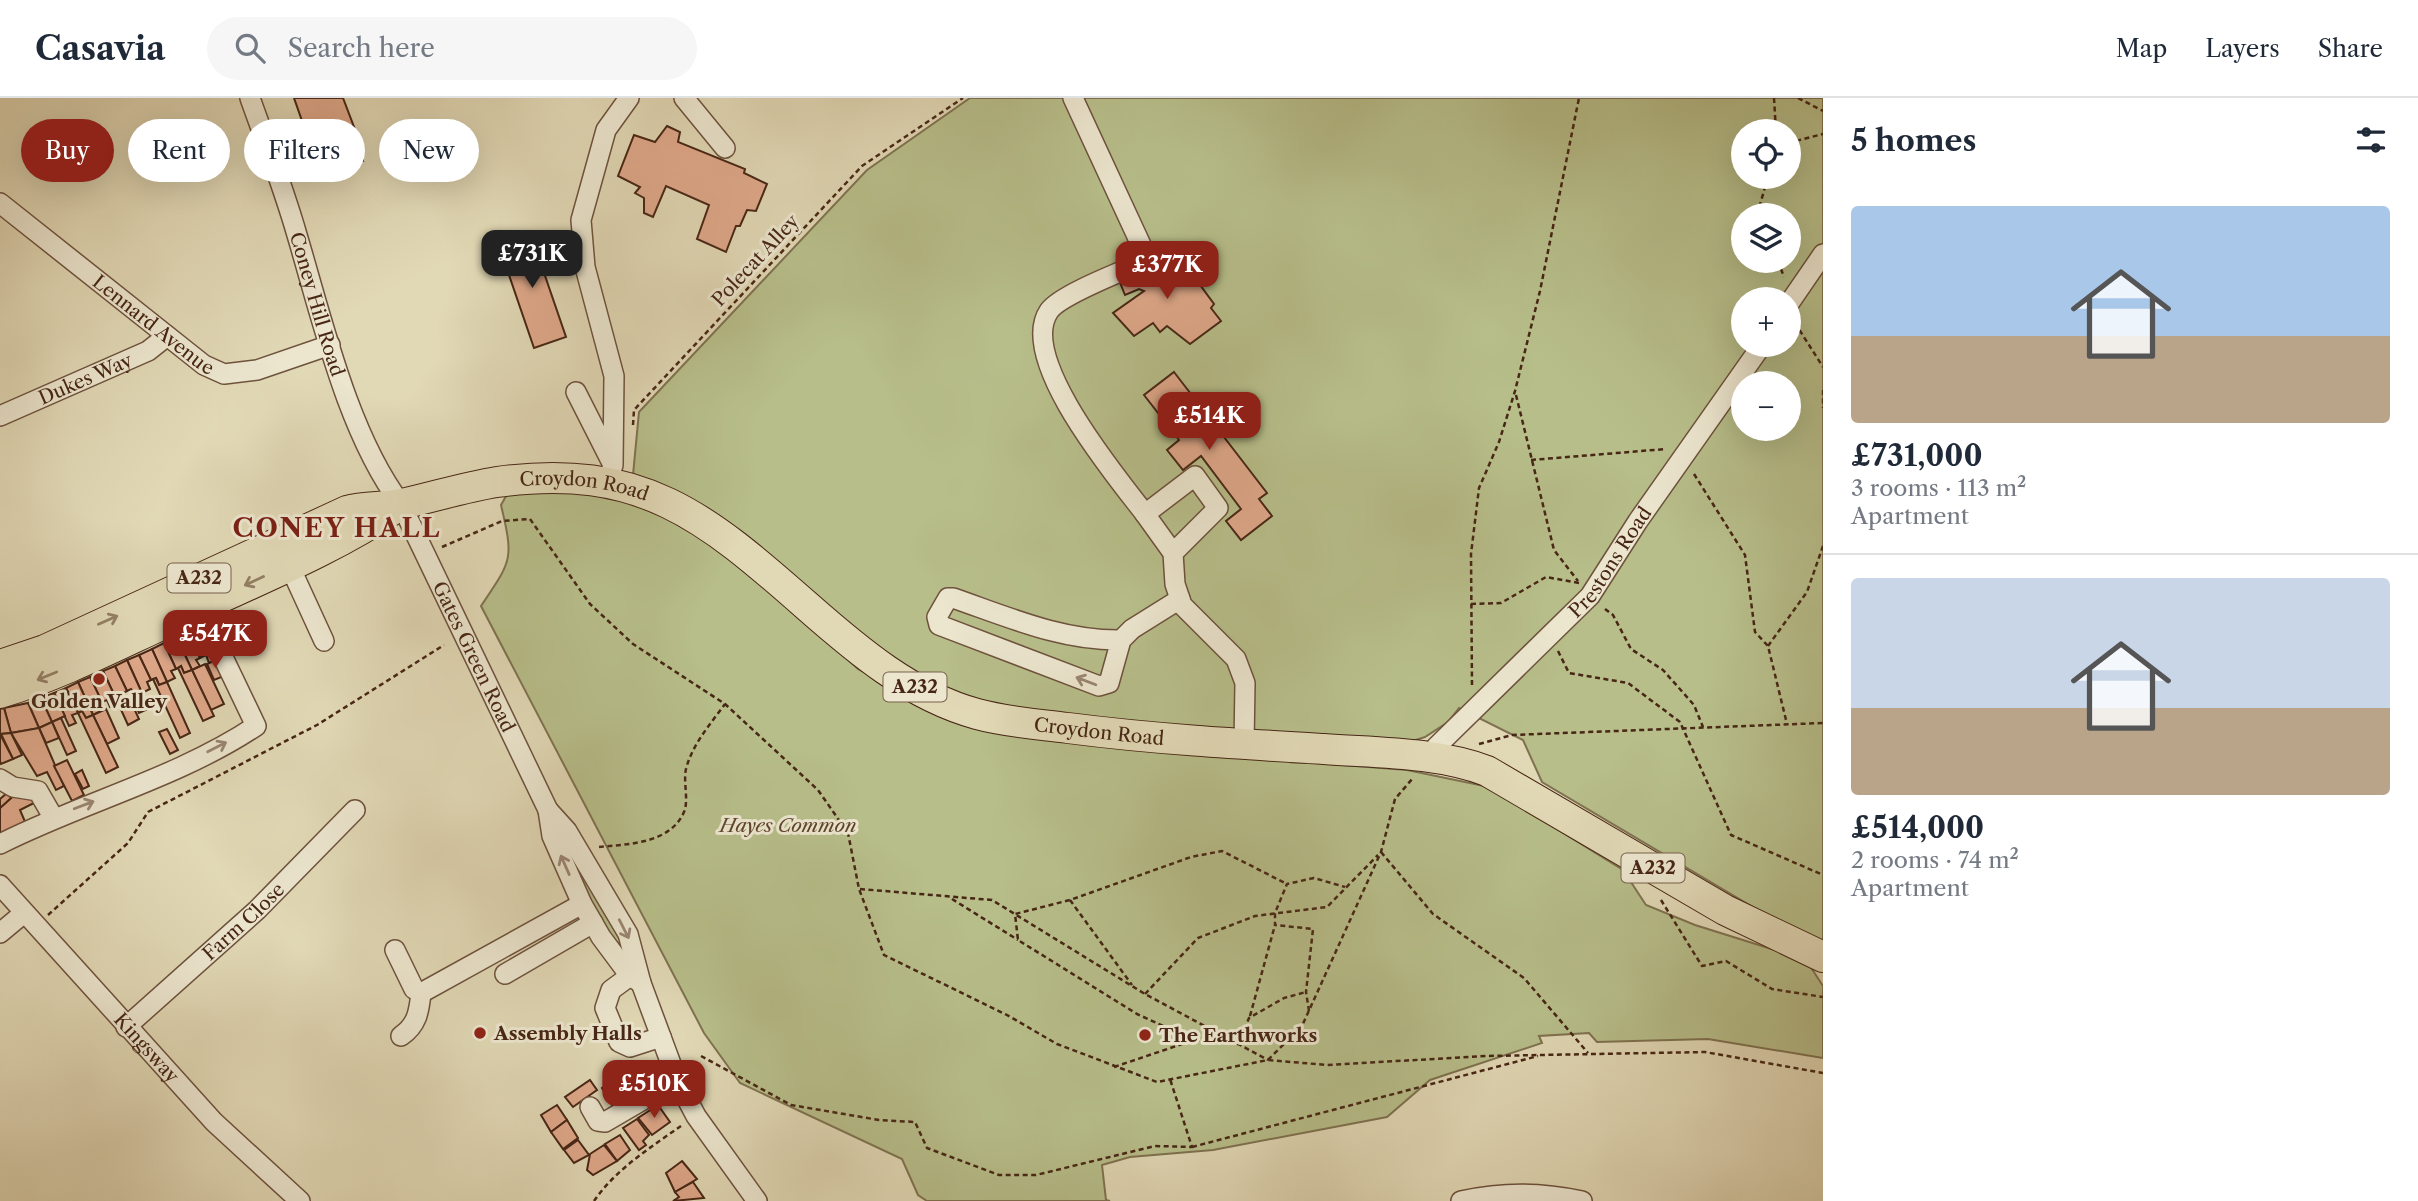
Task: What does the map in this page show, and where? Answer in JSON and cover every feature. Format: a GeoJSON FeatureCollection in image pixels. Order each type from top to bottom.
{"type":"FeatureCollection","features":[{"type":"Feature","properties":{"kind":"highway","name":"Croydon Road"},"geometry":{"type":"LineString","coordinates":[[0,665],[45,650],[283,553],[364,529],[401,504],[445,492],[520,479],[611,473],[713,527],[864,655],[920,690],[950,704],[975,713],[1019,722],[1244,744],[1431,757],[1467,763],[1487,771],[1724,910],[1823,957]]}},
{"type":"Feature","properties":{"kind":"highway","name":"Croydon Road"},"geometry":{"type":"LineString","coordinates":[[0,692],[52,674],[199,607],[283,553]]}},
{"type":"Feature","properties":{"kind":"street","name":"Coney Hill Road"},"geometry":{"type":"LineString","coordinates":[[250,98],[290,210],[330,345],[360,427],[386,483],[401,504]]}},
{"type":"Feature","properties":{"kind":"street"},"geometry":{"type":"LineString","coordinates":[[611,473],[614,376],[585,267],[581,220],[606,130],[629,98]]}},
{"type":"Feature","properties":{"kind":"street"},"geometry":{"type":"LineString","coordinates":[[684,98],[725,148]]}},
{"type":"Feature","properties":{"kind":"street"},"geometry":{"type":"LineString","coordinates":[[1073,98],[1148,260],[1063,299],[1050,311],[1041,330],[1042,348],[1077,424],[1173,553],[1175,584],[1182,605],[1236,659],[1245,683],[1244,744]]}},
{"type":"Feature","properties":{"kind":"street","name":"Lennard Avenue"},"geometry":{"type":"LineString","coordinates":[[0,203],[204,365],[225,374],[257,370],[330,345]]}},
{"type":"Feature","properties":{"kind":"street"},"geometry":{"type":"LineString","coordinates":[[1800,287],[1823,254]]}},
{"type":"Feature","properties":{"kind":"street","name":"Dukes Way"},"geometry":{"type":"LineString","coordinates":[[0,415],[148,351],[167,336]]}},
{"type":"Feature","properties":{"kind":"street","name":"Prestons Road"},"geometry":{"type":"LineString","coordinates":[[1431,757],[1436,747],[1550,636],[1754,357]]}},
{"type":"Feature","properties":{"kind":"street"},"geometry":{"type":"LineString","coordinates":[[576,392],[611,473]]}},
{"type":"Feature","properties":{"kind":"street"},"geometry":{"type":"LineString","coordinates":[[1145,514],[1195,477],[1211,497],[1218,508],[1173,553]]}},
{"type":"Feature","properties":{"kind":"street","name":"Gates Green Road"},"geometry":{"type":"LineString","coordinates":[[401,504],[548,810],[578,848],[628,934],[635,980]]}},
{"type":"Feature","properties":{"kind":"street"},"geometry":{"type":"LineString","coordinates":[[283,553],[324,641]]}},
{"type":"Feature","properties":{"kind":"street"},"geometry":{"type":"LineString","coordinates":[[1122,640],[1086,639],[1043,629],[948,598],[937,617],[939,625],[1099,686],[1109,683],[1122,640],[1132,629],[1180,599]]}},
{"type":"Feature","properties":{"kind":"street"},"geometry":{"type":"LineString","coordinates":[[0,844],[53,817],[156,777],[256,726],[199,607]]}},
{"type":"Feature","properties":{"kind":"street"},"geometry":{"type":"LineString","coordinates":[[0,779],[13,787],[38,791],[53,817]]}},
{"type":"Feature","properties":{"kind":"street","name":"Farm Close"},"geometry":{"type":"LineString","coordinates":[[126,1027],[257,910],[355,810]]}},
{"type":"Feature","properties":{"kind":"street","name":"Gates Green Road"},"geometry":{"type":"LineString","coordinates":[[548,810],[552,836],[582,904],[635,980],[677,1080],[696,1116],[757,1201]]}},
{"type":"Feature","properties":{"kind":"street","name":"Kingsway"},"geometry":{"type":"LineString","coordinates":[[0,885],[230,1139],[300,1201]]}},
{"type":"Feature","properties":{"kind":"street"},"geometry":{"type":"LineString","coordinates":[[421,993],[582,904]]}},
{"type":"Feature","properties":{"kind":"street"},"geometry":{"type":"LineString","coordinates":[[0,933],[24,913]]}},
{"type":"Feature","properties":{"kind":"street"},"geometry":{"type":"LineString","coordinates":[[505,974],[593,923]]}},
{"type":"Feature","properties":{"kind":"street"},"geometry":{"type":"LineString","coordinates":[[395,950],[414,989],[421,993]]}},
{"type":"Feature","properties":{"kind":"street"},"geometry":{"type":"LineString","coordinates":[[635,980],[611,990],[605,1009],[611,1026],[619,1042],[631,1047],[661,1037]]}},
{"type":"Feature","properties":{"kind":"street"},"geometry":{"type":"LineString","coordinates":[[401,1036],[413,1028],[421,993]]}},
{"type":"Feature","properties":{"kind":"street"},"geometry":{"type":"LineString","coordinates":[[590,1107],[598,1121],[605,1122],[677,1080]]}},
{"type":"Feature","properties":{"kind":"street"},"geometry":{"type":"LineString","coordinates":[[1461,1201],[1500,1193],[1543,1193],[1582,1201]]}},
{"type":"Feature","properties":{"kind":"path","name":"Polecat Alley"},"geometry":{"type":"LineString","coordinates":[[632,438],[634,410],[862,166],[963,98]]}},
{"type":"Feature","properties":{"kind":"path"},"geometry":{"type":"LineString","coordinates":[[1475,709],[1471,554],[1479,488],[1499,442],[1515,391],[1540,291],[1579,98]]}},
{"type":"Feature","properties":{"kind":"path"},"geometry":{"type":"LineString","coordinates":[[1774,98],[1775,119]]}},
{"type":"Feature","properties":{"kind":"path"},"geometry":{"type":"LineString","coordinates":[[1798,98],[1823,111]]}},
{"type":"Feature","properties":{"kind":"path"},"geometry":{"type":"LineString","coordinates":[[1801,140],[1823,134]]}},
{"type":"Feature","properties":{"kind":"path"},"geometry":{"type":"LineString","coordinates":[[1801,333],[1823,367]]}},
{"type":"Feature","properties":{"kind":"path"},"geometry":{"type":"LineString","coordinates":[[1823,390],[1823,408]]}},
{"type":"Feature","properties":{"kind":"path"},"geometry":{"type":"LineString","coordinates":[[1515,391],[1554,550],[1585,589],[1612,615],[1631,649],[1663,670],[1694,705],[1704,728]]}},
{"type":"Feature","properties":{"kind":"path"},"geometry":{"type":"LineString","coordinates":[[1531,460],[1664,448],[1682,458],[1705,488],[1745,555],[1755,632],[1768,646],[1787,724]]}},
{"type":"Feature","properties":{"kind":"path"},"geometry":{"type":"LineString","coordinates":[[424,552],[462,540],[502,521],[530,519],[590,604],[633,644],[725,704],[818,790],[848,833],[859,889],[884,955],[1007,1014],[1057,1044],[1114,1067],[1157,1082],[1268,1060],[1327,1065],[1542,1055],[1705,1052],[1823,1073]]}},
{"type":"Feature","properties":{"kind":"path"},"geometry":{"type":"LineString","coordinates":[[1768,646],[1807,592],[1823,546]]}},
{"type":"Feature","properties":{"kind":"path"},"geometry":{"type":"LineString","coordinates":[[1471,604],[1502,603],[1546,577],[1585,589]]}},
{"type":"Feature","properties":{"kind":"path"},"geometry":{"type":"LineString","coordinates":[[1550,636],[1569,673],[1628,683],[1680,722],[1681,730],[1731,835],[1823,875]]}},
{"type":"Feature","properties":{"kind":"path"},"geometry":{"type":"LineString","coordinates":[[48,915],[128,843],[148,812],[317,724],[444,645]]}},
{"type":"Feature","properties":{"kind":"path"},"geometry":{"type":"LineString","coordinates":[[578,848],[628,844],[654,839],[666,832],[684,811],[686,768],[701,737],[725,704]]}},
{"type":"Feature","properties":{"kind":"path"},"geometry":{"type":"LineString","coordinates":[[1471,746],[1511,735],[1823,723]]}},
{"type":"Feature","properties":{"kind":"path"},"geometry":{"type":"LineString","coordinates":[[1268,1060],[1302,1026],[1381,852],[1395,799],[1431,757]]}},
{"type":"Feature","properties":{"kind":"path"},"geometry":{"type":"LineString","coordinates":[[1015,914],[1070,900],[1191,857],[1222,851],[1287,884],[1314,878],[1346,887]]}},
{"type":"Feature","properties":{"kind":"path"},"geometry":{"type":"LineString","coordinates":[[1145,994],[1198,939],[1255,916],[1327,907],[1381,852]]}},
{"type":"Feature","properties":{"kind":"path"},"geometry":{"type":"LineString","coordinates":[[1381,852],[1433,914],[1524,978],[1589,1054]]}},
{"type":"Feature","properties":{"kind":"path"},"geometry":{"type":"LineString","coordinates":[[1238,1044],[1250,1018],[1275,925],[1275,914],[1287,884]]}},
{"type":"Feature","properties":{"kind":"path"},"geometry":{"type":"LineString","coordinates":[[859,889],[992,900],[1145,994],[1268,1060]]}},
{"type":"Feature","properties":{"kind":"path"},"geometry":{"type":"LineString","coordinates":[[949,897],[1137,1014],[1194,1040],[1238,1044]]}},
{"type":"Feature","properties":{"kind":"path"},"geometry":{"type":"LineString","coordinates":[[1659,897],[1702,966],[1726,961],[1772,989],[1823,997]]}},
{"type":"Feature","properties":{"kind":"path"},"geometry":{"type":"LineString","coordinates":[[1070,900],[1133,987]]}},
{"type":"Feature","properties":{"kind":"path"},"geometry":{"type":"LineString","coordinates":[[1015,914],[1018,940]]}},
{"type":"Feature","properties":{"kind":"path"},"geometry":{"type":"LineString","coordinates":[[1275,925],[1313,929],[1306,992],[1309,1011]]}},
{"type":"Feature","properties":{"kind":"path"},"geometry":{"type":"LineString","coordinates":[[1250,1018],[1284,998],[1306,992]]}},
{"type":"Feature","properties":{"kind":"path"},"geometry":{"type":"LineString","coordinates":[[1114,1067],[1194,1040]]}},
{"type":"Feature","properties":{"kind":"path"},"geometry":{"type":"LineString","coordinates":[[701,1056],[791,1105],[915,1122],[927,1149],[999,1175],[1036,1175],[1154,1146],[1192,1146],[1542,1055]]}},
{"type":"Feature","properties":{"kind":"path"},"geometry":{"type":"LineString","coordinates":[[1170,1079],[1192,1146]]}},
{"type":"Feature","properties":{"kind":"path"},"geometry":{"type":"LineString","coordinates":[[594,1201],[605,1186],[648,1149],[696,1116]]}},
{"type":"Feature","properties":{"kind":"green space"},"geometry":{"type":"Polygon","coordinates":[[[970,98],[1823,98],[1823,943],[1788,928],[1542,782],[1523,740],[1459,708],[1448,722],[1425,737],[1403,744],[1299,740],[975,705],[871,653],[708,508],[633,475],[639,412],[867,170],[970,98]]]}},
{"type":"Feature","properties":{"kind":"green space","name":"Hayes Common"},"geometry":{"type":"Polygon","coordinates":[[[629,489],[699,524],[858,669],[919,700],[1265,759],[1407,770],[1489,787],[1623,870],[1646,905],[1695,925],[1778,951],[1810,966],[1823,986],[1823,1058],[1708,1039],[1597,1042],[1589,1033],[1539,1036],[1542,1043],[1430,1080],[1387,1117],[1213,1150],[1130,1157],[1102,1165],[1106,1200],[1110,1201],[927,1201],[918,1195],[902,1159],[740,1083],[704,1033],[481,606],[499,579],[508,559],[508,538],[501,505],[509,491],[629,489]]]}},
{"type":"Feature","properties":{"kind":"green space"},"geometry":{"type":"Polygon","coordinates":[[[562,832],[633,962],[594,915],[562,832]]]}},
{"type":"Feature","properties":{"kind":"building"},"geometry":{"type":"Polygon","coordinates":[[[294,98],[343,98],[351,119],[301,119],[294,98]]]}},
{"type":"Feature","properties":{"kind":"building"},"geometry":{"type":"Polygon","coordinates":[[[667,126],[680,132],[678,142],[745,169],[744,173],[767,184],[756,211],[747,210],[740,226],[736,226],[726,252],[697,239],[709,205],[666,186],[653,217],[644,213],[644,198],[635,193],[640,187],[618,176],[634,135],[655,142],[667,126]]]}},
{"type":"Feature","properties":{"kind":"building"},"geometry":{"type":"Polygon","coordinates":[[[530,232],[566,337],[534,348],[498,243],[530,232]]]}},
{"type":"Feature","properties":{"kind":"building"},"geometry":{"type":"Polygon","coordinates":[[[1164,255],[1175,265],[1181,259],[1214,304],[1211,308],[1221,321],[1190,344],[1167,326],[1160,332],[1153,323],[1134,336],[1113,313],[1144,291],[1139,289],[1125,295],[1119,280],[1164,255]]]}},
{"type":"Feature","properties":{"kind":"building"},"geometry":{"type":"Polygon","coordinates":[[[1174,372],[1267,493],[1259,499],[1272,516],[1241,540],[1226,521],[1241,509],[1201,456],[1183,470],[1167,450],[1179,440],[1144,395],[1174,372]]]}},
{"type":"Feature","properties":{"kind":"building"},"geometry":{"type":"Polygon","coordinates":[[[201,627],[216,660],[209,663],[206,655],[200,658],[189,632],[201,627]]]}},
{"type":"Feature","properties":{"kind":"building"},"geometry":{"type":"Polygon","coordinates":[[[189,632],[200,658],[196,660],[200,666],[192,670],[177,638],[189,632]]]}},
{"type":"Feature","properties":{"kind":"building"},"geometry":{"type":"Polygon","coordinates":[[[177,638],[192,670],[184,673],[181,666],[176,669],[164,643],[177,638]]]}},
{"type":"Feature","properties":{"kind":"building"},"geometry":{"type":"Polygon","coordinates":[[[164,643],[176,669],[171,671],[175,678],[167,682],[152,649],[164,643]]]}},
{"type":"Feature","properties":{"kind":"building"},"geometry":{"type":"Polygon","coordinates":[[[152,649],[167,682],[159,685],[156,678],[151,680],[139,655],[152,649]]]}},
{"type":"Feature","properties":{"kind":"building"},"geometry":{"type":"Polygon","coordinates":[[[139,655],[151,680],[147,682],[150,689],[142,693],[127,660],[139,655]]]}},
{"type":"Feature","properties":{"kind":"building"},"geometry":{"type":"Polygon","coordinates":[[[127,660],[142,693],[135,696],[131,689],[127,691],[115,666],[127,660]]]}},
{"type":"Feature","properties":{"kind":"building"},"geometry":{"type":"Polygon","coordinates":[[[216,660],[224,676],[214,680],[207,664],[216,660]]]}},
{"type":"Feature","properties":{"kind":"building"},"geometry":{"type":"Polygon","coordinates":[[[205,664],[224,704],[211,710],[192,670],[205,664]]]}},
{"type":"Feature","properties":{"kind":"building"},"geometry":{"type":"Polygon","coordinates":[[[115,666],[127,691],[123,693],[126,700],[118,703],[103,671],[115,666]]]}},
{"type":"Feature","properties":{"kind":"building"},"geometry":{"type":"Polygon","coordinates":[[[181,666],[184,673],[192,670],[214,716],[203,721],[178,668],[181,666]]]}},
{"type":"Feature","properties":{"kind":"building"},"geometry":{"type":"Polygon","coordinates":[[[103,671],[118,703],[110,707],[107,700],[102,702],[90,677],[103,671]]]}},
{"type":"Feature","properties":{"kind":"building"},"geometry":{"type":"Polygon","coordinates":[[[90,677],[102,702],[98,704],[101,711],[93,715],[78,682],[90,677]]]}},
{"type":"Feature","properties":{"kind":"building"},"geometry":{"type":"Polygon","coordinates":[[[156,678],[159,685],[167,682],[190,733],[180,738],[153,679],[156,678]]]}},
{"type":"Feature","properties":{"kind":"building"},"geometry":{"type":"Polygon","coordinates":[[[78,682],[93,715],[86,718],[82,711],[78,713],[66,688],[78,682]]]}},
{"type":"Feature","properties":{"kind":"building"},"geometry":{"type":"Polygon","coordinates":[[[66,688],[78,713],[72,715],[76,723],[69,726],[54,693],[66,688]]]}},
{"type":"Feature","properties":{"kind":"building"},"geometry":{"type":"Polygon","coordinates":[[[54,693],[65,716],[52,722],[41,698],[54,693]]]}},
{"type":"Feature","properties":{"kind":"building"},"geometry":{"type":"Polygon","coordinates":[[[142,693],[150,708],[139,713],[132,698],[142,693]]]}},
{"type":"Feature","properties":{"kind":"building"},"geometry":{"type":"Polygon","coordinates":[[[41,698],[52,722],[39,728],[28,703],[41,698]]]}},
{"type":"Feature","properties":{"kind":"building"},"geometry":{"type":"Polygon","coordinates":[[[126,700],[129,705],[132,704],[139,719],[128,725],[118,703],[126,700]]]}},
{"type":"Feature","properties":{"kind":"building"},"geometry":{"type":"Polygon","coordinates":[[[28,703],[39,728],[11,733],[4,708],[28,703]]]}},
{"type":"Feature","properties":{"kind":"building"},"geometry":{"type":"Polygon","coordinates":[[[4,708],[11,733],[0,734],[0,709],[4,708]]]}},
{"type":"Feature","properties":{"kind":"building"},"geometry":{"type":"Polygon","coordinates":[[[106,709],[119,738],[107,744],[93,715],[106,709]]]}},
{"type":"Feature","properties":{"kind":"building"},"geometry":{"type":"Polygon","coordinates":[[[82,711],[86,718],[93,715],[118,767],[106,773],[78,713],[82,711]]]}},
{"type":"Feature","properties":{"kind":"building"},"geometry":{"type":"Polygon","coordinates":[[[61,718],[76,751],[67,755],[52,722],[61,718]]]}},
{"type":"Feature","properties":{"kind":"building"},"geometry":{"type":"Polygon","coordinates":[[[52,722],[59,738],[46,743],[39,728],[52,722]]]}},
{"type":"Feature","properties":{"kind":"building"},"geometry":{"type":"Polygon","coordinates":[[[39,728],[64,786],[56,790],[47,772],[37,776],[11,733],[39,728]]]}},
{"type":"Feature","properties":{"kind":"building"},"geometry":{"type":"Polygon","coordinates":[[[167,729],[178,750],[170,754],[159,732],[167,729]]]}},
{"type":"Feature","properties":{"kind":"building"},"geometry":{"type":"Polygon","coordinates":[[[11,733],[22,755],[13,759],[1,734],[11,733]]]}},
{"type":"Feature","properties":{"kind":"building"},"geometry":{"type":"Polygon","coordinates":[[[0,734],[13,759],[1,764],[0,761],[0,734]]]}},
{"type":"Feature","properties":{"kind":"building"},"geometry":{"type":"Polygon","coordinates":[[[67,760],[84,795],[72,801],[54,766],[67,760]]]}},
{"type":"Feature","properties":{"kind":"building"},"geometry":{"type":"Polygon","coordinates":[[[82,770],[89,786],[83,789],[75,774],[82,770]]]}},
{"type":"Feature","properties":{"kind":"building"},"geometry":{"type":"Polygon","coordinates":[[[19,791],[32,798],[34,803],[20,810],[26,824],[0,835],[0,808],[19,791]]]}},
{"type":"Feature","properties":{"kind":"building"},"geometry":{"type":"Polygon","coordinates":[[[7,793],[11,798],[0,808],[0,799],[7,793]]]}},
{"type":"Feature","properties":{"kind":"building"},"geometry":{"type":"Polygon","coordinates":[[[639,1064],[649,1079],[627,1094],[618,1077],[639,1064]]]}},
{"type":"Feature","properties":{"kind":"building"},"geometry":{"type":"Polygon","coordinates":[[[616,1078],[627,1094],[612,1105],[602,1088],[616,1078]]]}},
{"type":"Feature","properties":{"kind":"building"},"geometry":{"type":"Polygon","coordinates":[[[590,1080],[597,1090],[573,1107],[565,1097],[590,1080]]]}},
{"type":"Feature","properties":{"kind":"building"},"geometry":{"type":"Polygon","coordinates":[[[557,1105],[567,1120],[551,1132],[541,1115],[557,1105]]]}},
{"type":"Feature","properties":{"kind":"building"},"geometry":{"type":"Polygon","coordinates":[[[658,1105],[670,1122],[652,1135],[638,1118],[658,1105]]]}},
{"type":"Feature","properties":{"kind":"building"},"geometry":{"type":"Polygon","coordinates":[[[637,1119],[649,1135],[643,1141],[646,1145],[639,1150],[623,1128],[637,1119]]]}},
{"type":"Feature","properties":{"kind":"building"},"geometry":{"type":"Polygon","coordinates":[[[567,1120],[578,1138],[563,1149],[551,1132],[567,1120]]]}},
{"type":"Feature","properties":{"kind":"building"},"geometry":{"type":"Polygon","coordinates":[[[620,1135],[630,1150],[617,1161],[605,1144],[620,1135]]]}},
{"type":"Feature","properties":{"kind":"building"},"geometry":{"type":"Polygon","coordinates":[[[578,1140],[589,1155],[574,1163],[564,1150],[578,1140]]]}},
{"type":"Feature","properties":{"kind":"building"},"geometry":{"type":"Polygon","coordinates":[[[604,1145],[617,1161],[593,1175],[587,1170],[590,1154],[604,1145]]]}},
{"type":"Feature","properties":{"kind":"building"},"geometry":{"type":"Polygon","coordinates":[[[682,1161],[697,1179],[675,1192],[666,1173],[682,1161]]]}},
{"type":"Feature","properties":{"kind":"building"},"geometry":{"type":"Polygon","coordinates":[[[693,1182],[704,1198],[673,1201],[679,1197],[675,1192],[693,1182]]]}},
{"type":"Feature","properties":{"kind":"place","name":"Golden Valley"},"geometry":{"type":"Point","coordinates":[99,679]}},
{"type":"Feature","properties":{"kind":"place","name":"Assembly Halls"},"geometry":{"type":"Point","coordinates":[480,1033]}},
{"type":"Feature","properties":{"kind":"place","name":"The Earthworks"},"geometry":{"type":"Point","coordinates":[1145,1035]}},
{"type":"Feature","properties":{"kind":"district","name":"CONEY HALL"},"geometry":{"type":"Point","coordinates":[337,528]}}]}
